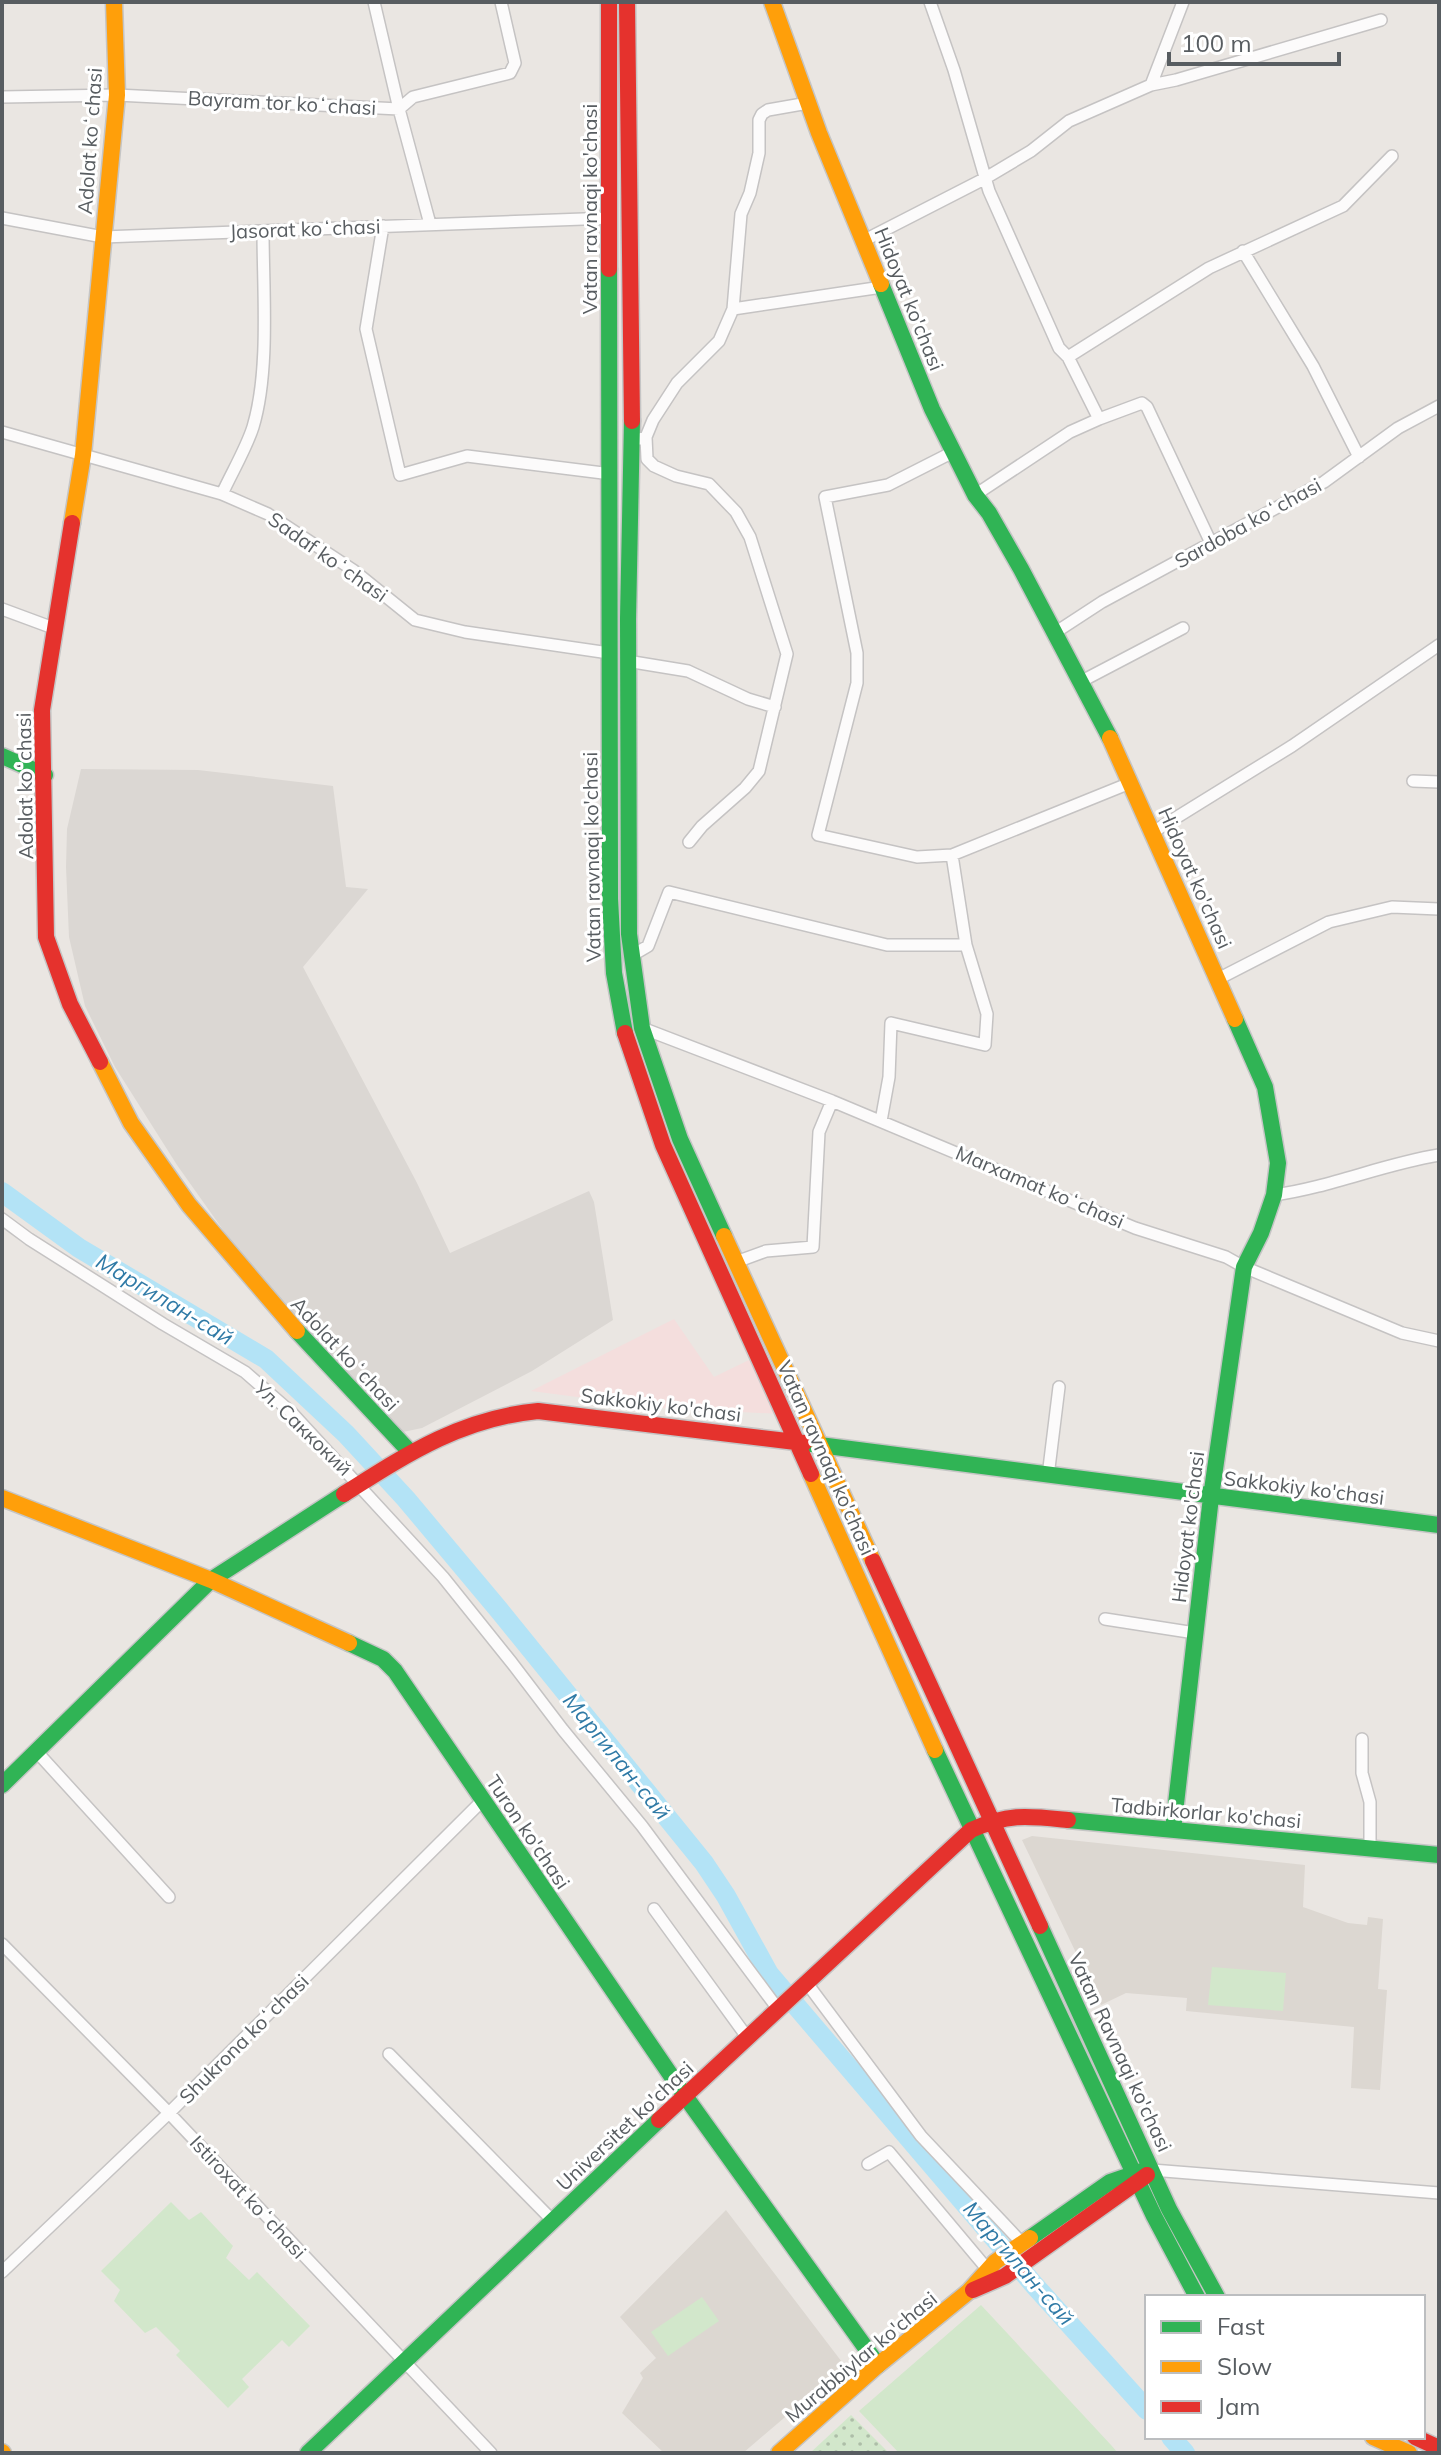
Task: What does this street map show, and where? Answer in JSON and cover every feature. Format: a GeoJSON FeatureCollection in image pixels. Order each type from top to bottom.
{"type":"FeatureCollection","features":[{"type":"Feature","properties":{"kind":"street","name":"Adolat koʻchasi"},"geometry":{"type":"LineString","coordinates":[[114,2],[117,95],[83,455],[42,710],[46,937],[70,1004],[131,1123],[189,1205],[276,1309],[410,1452]]}},
{"type":"Feature","properties":{"kind":"street"},"geometry":{"type":"LineString","coordinates":[[374,2],[430,224]]}},
{"type":"Feature","properties":{"kind":"street","name":"Bayram tor koʻchasi"},"geometry":{"type":"LineString","coordinates":[[2,97],[117,95],[399,109],[413,97],[510,73],[515,63],[501,2]]}},
{"type":"Feature","properties":{"kind":"street","name":"Vatan ravnaqi ko'chasi"},"geometry":{"type":"LineString","coordinates":[[609,2],[610,899],[611,935],[621,1014],[663,1145],[971,1830]]}},
{"type":"Feature","properties":{"kind":"street","name":"Vatan ravnaqi ko'chasi"},"geometry":{"type":"LineString","coordinates":[[627,2],[639,439],[628,619],[628,899],[631,956],[642,1028],[680,1139],[991,1821]]}},
{"type":"Feature","properties":{"kind":"street","name":"Hidoyat ko'chasi"},"geometry":{"type":"LineString","coordinates":[[772,2],[808,103],[932,409],[975,495],[989,513],[1080,682],[1130,783],[1265,1087],[1278,1163],[1274,1195],[1261,1233],[1244,1267],[1211,1497],[1173,1830]]}},
{"type":"Feature","properties":{"kind":"street"},"geometry":{"type":"LineString","coordinates":[[930,2],[954,70],[984,179],[1059,348],[1068,357],[1099,419]]}},
{"type":"Feature","properties":{"kind":"street"},"geometry":{"type":"LineString","coordinates":[[1151,85],[1183,2]]}},
{"type":"Feature","properties":{"kind":"street"},"geometry":{"type":"LineString","coordinates":[[863,241],[984,179],[1031,151],[1069,121],[1151,85],[1381,20]]}},
{"type":"Feature","properties":{"kind":"street"},"geometry":{"type":"LineString","coordinates":[[689,842],[759,771],[787,654],[750,537],[736,512],[709,484],[676,476],[654,466],[647,459],[639,439],[677,383],[719,341],[733,309],[741,214],[750,193],[759,153],[759,120],[768,110],[808,103]]}},
{"type":"Feature","properties":{"kind":"street"},"geometry":{"type":"LineString","coordinates":[[1068,357],[1209,268],[1343,206],[1392,156]]}},
{"type":"Feature","properties":{"kind":"street","name":"Jasorat koʻchasi"},"geometry":{"type":"LineString","coordinates":[[2,218],[103,237],[611,218]]}},
{"type":"Feature","properties":{"kind":"street"},"geometry":{"type":"LineString","coordinates":[[383,226],[366,329],[400,475],[467,456],[611,474]]}},
{"type":"Feature","properties":{"kind":"street"},"geometry":{"type":"LineString","coordinates":[[222,494],[253,427],[258,396],[262,364],[263,231]]}},
{"type":"Feature","properties":{"kind":"street"},"geometry":{"type":"LineString","coordinates":[[1243,251],[1313,366],[1359,457]]}},
{"type":"Feature","properties":{"kind":"street"},"geometry":{"type":"LineString","coordinates":[[733,309],[882,287]]}},
{"type":"Feature","properties":{"kind":"street"},"geometry":{"type":"LineString","coordinates":[[975,495],[1070,432],[1142,403],[1147,407],[1211,543]]}},
{"type":"Feature","properties":{"kind":"street","name":"Sardoba koʻchasi"},"geometry":{"type":"LineString","coordinates":[[1053,634],[1102,602],[1324,482],[1398,428],[1439,406]]}},
{"type":"Feature","properties":{"kind":"street","name":"Sadaf koʻchasi"},"geometry":{"type":"LineString","coordinates":[[2,432],[222,494],[268,514],[353,570],[415,620],[465,632],[609,653]]}},
{"type":"Feature","properties":{"kind":"street"},"geometry":{"type":"LineString","coordinates":[[953,452],[888,485],[825,497],[857,653],[857,683],[818,835],[917,857],[952,855],[1130,783]]}},
{"type":"Feature","properties":{"kind":"street"},"geometry":{"type":"LineString","coordinates":[[2,609],[56,629]]}},
{"type":"Feature","properties":{"kind":"street"},"geometry":{"type":"LineString","coordinates":[[610,619],[628,619]]}},
{"type":"Feature","properties":{"kind":"street"},"geometry":{"type":"LineString","coordinates":[[1080,682],[1183,628]]}},
{"type":"Feature","properties":{"kind":"street"},"geometry":{"type":"LineString","coordinates":[[1153,832],[1292,746],[1439,645]]}},
{"type":"Feature","properties":{"kind":"street"},"geometry":{"type":"LineString","coordinates":[[627,661],[688,671],[748,699],[775,707]]}},
{"type":"Feature","properties":{"kind":"street"},"geometry":{"type":"LineString","coordinates":[[2,756],[45,775]]}},
{"type":"Feature","properties":{"kind":"street"},"geometry":{"type":"LineString","coordinates":[[1413,781],[1439,782]]}},
{"type":"Feature","properties":{"kind":"street"},"geometry":{"type":"LineString","coordinates":[[881,1121],[889,1077],[891,1023],[985,1045],[987,1014],[966,945],[952,855]]}},
{"type":"Feature","properties":{"kind":"street"},"geometry":{"type":"LineString","coordinates":[[631,956],[648,946],[669,892],[887,945],[966,945]]}},
{"type":"Feature","properties":{"kind":"street"},"geometry":{"type":"LineString","coordinates":[[1218,979],[1329,922],[1392,907],[1439,909]]}},
{"type":"Feature","properties":{"kind":"street","name":"Marxamat koʻchasi"},"geometry":{"type":"LineString","coordinates":[[642,1028],[832,1101],[1135,1228],[1226,1257],[1402,1333],[1439,1341]]}},
{"type":"Feature","properties":{"kind":"street"},"geometry":{"type":"LineString","coordinates":[[736,1262],[766,1251],[813,1247],[819,1132],[832,1101]]}},
{"type":"Feature","properties":{"kind":"street"},"geometry":{"type":"LineString","coordinates":[[1274,1195],[1305,1191],[1411,1160],[1439,1155]]}},
{"type":"Feature","properties":{"kind":"street","name":"Ул. Саккокий"},"geometry":{"type":"LineString","coordinates":[[2,1219],[163,1324],[245,1372],[292,1413],[443,1577],[642,1826],[778,2009]]}},
{"type":"Feature","properties":{"kind":"street"},"geometry":{"type":"LineString","coordinates":[[1048,1476],[1059,1387]]}},
{"type":"Feature","properties":{"kind":"street","name":"Sakkokiy ko'chasi"},"geometry":{"type":"LineString","coordinates":[[2,1785],[211,1580],[410,1452],[482,1420],[505,1414],[538,1411],[797,1441],[1439,1525]]}},
{"type":"Feature","properties":{"kind":"street","name":"Turon ko'chasi"},"geometry":{"type":"LineString","coordinates":[[2,1498],[211,1580],[383,1659],[395,1671],[685,2096],[878,2365]]}},
{"type":"Feature","properties":{"kind":"street"},"geometry":{"type":"LineString","coordinates":[[1105,1619],[1195,1633]]}},
{"type":"Feature","properties":{"kind":"street"},"geometry":{"type":"LineString","coordinates":[[1362,1739],[1362,1773],[1370,1802],[1370,1849]]}},
{"type":"Feature","properties":{"kind":"street"},"geometry":{"type":"LineString","coordinates":[[37,1752],[169,1897]]}},
{"type":"Feature","properties":{"kind":"street","name":"Shukrona koʻchasi"},"geometry":{"type":"LineString","coordinates":[[2,2272],[169,2113],[482,1801]]}},
{"type":"Feature","properties":{"kind":"street","name":"Tadbirkorlar ko'chasi"},"geometry":{"type":"LineString","coordinates":[[971,1830],[991,1821],[1018,1815],[1439,1855]]}},
{"type":"Feature","properties":{"kind":"street","name":"Vatan Ravnaqi ko'chasi"},"geometry":{"type":"LineString","coordinates":[[991,1821],[1152,2170],[1216,2295]]}},
{"type":"Feature","properties":{"kind":"street","name":"Universitet ko'chasi"},"geometry":{"type":"LineString","coordinates":[[308,2453],[747,2037],[971,1830]]}},
{"type":"Feature","properties":{"kind":"street","name":"Vatan Ravnaqi ko'chasi"},"geometry":{"type":"LineString","coordinates":[[971,1830],[1196,2295]]}},
{"type":"Feature","properties":{"kind":"street"},"geometry":{"type":"LineString","coordinates":[[654,1909],[747,2037]]}},
{"type":"Feature","properties":{"kind":"street","name":"Istiroxat koʻchasi"},"geometry":{"type":"LineString","coordinates":[[2,1944],[169,2113],[491,2453]]}},
{"type":"Feature","properties":{"kind":"street"},"geometry":{"type":"LineString","coordinates":[[806,1982],[921,2136],[1021,2250]]}},
{"type":"Feature","properties":{"kind":"street"},"geometry":{"type":"LineString","coordinates":[[389,2054],[553,2221]]}},
{"type":"Feature","properties":{"kind":"street"},"geometry":{"type":"LineString","coordinates":[[868,2164],[889,2152],[996,2269]]}},
{"type":"Feature","properties":{"kind":"street"},"geometry":{"type":"LineString","coordinates":[[1152,2170],[1439,2193]]}},
{"type":"Feature","properties":{"kind":"street","name":"Murabbiylar ko'chasi"},"geometry":{"type":"LineString","coordinates":[[779,2453],[878,2365],[1110,2182],[1137,2177],[1152,2170]]}},
{"type":"Feature","properties":{"kind":"street"},"geometry":{"type":"LineString","coordinates":[[1378,2439],[1409,2453]]}},
{"type":"Feature","properties":{"kind":"street"},"geometry":{"type":"LineString","coordinates":[[1419,2439],[1439,2448]]}},
{"type":"Feature","properties":{"kind":"shaded area"},"geometry":{"type":"Polygon","coordinates":[[[81,769],[198,770],[333,786],[346,887],[368,889],[303,967],[417,1183],[450,1253],[589,1191],[594,1202],[613,1320],[532,1371],[422,1428],[403,1432],[250,1268],[177,1165],[115,1067],[85,1006],[69,937],[66,867],[67,829],[81,769]]]}},
{"type":"Feature","properties":{"kind":"shaded area"},"geometry":{"type":"Polygon","coordinates":[[[674,1319],[714,1377],[751,1359],[780,1414],[662,1408],[531,1391],[674,1319]]]}},
{"type":"Feature","properties":{"kind":"shaded area"},"geometry":{"type":"Polygon","coordinates":[[[1032,1836],[1305,1865],[1303,1907],[1348,1923],[1367,1925],[1368,1917],[1383,1919],[1378,1989],[1387,1990],[1380,2090],[1351,2088],[1354,2027],[1186,2011],[1187,1998],[1126,1993],[1101,2005],[1022,1840],[1032,1836]]]}},
{"type":"Feature","properties":{"kind":"shaded area"},"geometry":{"type":"Polygon","coordinates":[[[726,2210],[845,2366],[743,2453],[664,2453],[622,2413],[643,2378],[640,2373],[656,2358],[620,2317],[726,2210]]]}},
{"type":"Feature","properties":{"kind":"green space"},"geometry":{"type":"Polygon","coordinates":[[[1212,1967],[1286,1973],[1283,2011],[1208,2005],[1212,1967]]]}},
{"type":"Feature","properties":{"kind":"green space"},"geometry":{"type":"Polygon","coordinates":[[[171,2202],[189,2220],[201,2212],[233,2246],[226,2258],[249,2280],[257,2272],[310,2326],[289,2347],[282,2340],[242,2379],[249,2387],[228,2408],[176,2355],[180,2351],[156,2327],[145,2333],[114,2301],[120,2290],[101,2271],[171,2202]]]}},
{"type":"Feature","properties":{"kind":"green space"},"geometry":{"type":"Polygon","coordinates":[[[702,2297],[719,2321],[668,2356],[651,2332],[702,2297]]]}},
{"type":"Feature","properties":{"kind":"green space"},"geometry":{"type":"Polygon","coordinates":[[[981,2305],[1118,2453],[899,2453],[859,2411],[981,2305]]]}},
{"type":"Feature","properties":{"kind":"green space"},"geometry":{"type":"Polygon","coordinates":[[[851,2415],[889,2453],[810,2453],[851,2415]]]}},
{"type":"Feature","properties":{"kind":"waterway","name":"Маргилан-сай"},"geometry":{"type":"LineString","coordinates":[[2,1192],[79,1248],[266,1359],[346,1434],[406,1499],[499,1610],[704,1863],[769,1974],[1035,2286],[1145,2408]]}},
{"type":"Feature","properties":{"kind":"waterway","name":"Маргилан-сай"},"geometry":{"type":"LineString","coordinates":[[1173,2439],[1185,2453]]}},
{"type":"Feature","properties":{"kind":"traffic: fast"},"geometry":{"type":"LineString","coordinates":[[609,269],[610,899],[614,973],[625,1033]]}},
{"type":"Feature","properties":{"kind":"traffic: fast"},"geometry":{"type":"LineString","coordinates":[[881,284],[932,409],[975,495],[1021,569],[1110,738]]}},
{"type":"Feature","properties":{"kind":"traffic: fast"},"geometry":{"type":"LineString","coordinates":[[632,421],[628,619],[629,934],[642,1028],[680,1139],[724,1236]]}},
{"type":"Feature","properties":{"kind":"traffic: fast"},"geometry":{"type":"LineString","coordinates":[[2,756],[45,775]]}},
{"type":"Feature","properties":{"kind":"traffic: fast"},"geometry":{"type":"LineString","coordinates":[[1173,1830],[1211,1497],[1244,1267],[1261,1233],[1274,1195],[1278,1163],[1265,1087],[1235,1019]]}},
{"type":"Feature","properties":{"kind":"traffic: fast"},"geometry":{"type":"LineString","coordinates":[[297,1331],[410,1452]]}},
{"type":"Feature","properties":{"kind":"traffic: fast"},"geometry":{"type":"LineString","coordinates":[[804,1443],[1439,1525]]}},
{"type":"Feature","properties":{"kind":"traffic: fast"},"geometry":{"type":"LineString","coordinates":[[2,1785],[211,1580],[344,1494]]}},
{"type":"Feature","properties":{"kind":"traffic: fast"},"geometry":{"type":"LineString","coordinates":[[349,1643],[383,1659],[395,1671],[685,2096],[878,2365]]}},
{"type":"Feature","properties":{"kind":"traffic: fast"},"geometry":{"type":"LineString","coordinates":[[935,1750],[1154,2216],[1196,2295]]}},
{"type":"Feature","properties":{"kind":"traffic: fast"},"geometry":{"type":"LineString","coordinates":[[1068,1820],[1439,1855]]}},
{"type":"Feature","properties":{"kind":"traffic: fast"},"geometry":{"type":"LineString","coordinates":[[1040,1926],[1169,2209],[1216,2295]]}},
{"type":"Feature","properties":{"kind":"traffic: fast"},"geometry":{"type":"LineString","coordinates":[[308,2453],[659,2120]]}},
{"type":"Feature","properties":{"kind":"traffic: fast"},"geometry":{"type":"LineString","coordinates":[[1030,2238],[1110,2182],[1142,2171]]}},
{"type":"Feature","properties":{"kind":"traffic: slow"},"geometry":{"type":"LineString","coordinates":[[72,523],[83,455],[117,95],[114,2]]}},
{"type":"Feature","properties":{"kind":"traffic: slow"},"geometry":{"type":"LineString","coordinates":[[772,2],[819,133],[881,284]]}},
{"type":"Feature","properties":{"kind":"traffic: slow"},"geometry":{"type":"LineString","coordinates":[[1110,738],[1235,1019]]}},
{"type":"Feature","properties":{"kind":"traffic: slow"},"geometry":{"type":"LineString","coordinates":[[100,1062],[131,1123],[189,1205],[297,1331]]}},
{"type":"Feature","properties":{"kind":"traffic: slow"},"geometry":{"type":"LineString","coordinates":[[724,1236],[873,1561]]}},
{"type":"Feature","properties":{"kind":"traffic: slow"},"geometry":{"type":"LineString","coordinates":[[811,1474],[935,1750]]}},
{"type":"Feature","properties":{"kind":"traffic: slow"},"geometry":{"type":"LineString","coordinates":[[2,1498],[211,1580],[349,1643]]}},
{"type":"Feature","properties":{"kind":"traffic: slow"},"geometry":{"type":"LineString","coordinates":[[779,2453],[878,2365],[968,2292],[995,2262],[1030,2238]]}},
{"type":"Feature","properties":{"kind":"traffic: slow"},"geometry":{"type":"LineString","coordinates":[[1378,2439],[1409,2453]]}},
{"type":"Feature","properties":{"kind":"traffic: jam"},"geometry":{"type":"LineString","coordinates":[[609,2],[609,269]]}},
{"type":"Feature","properties":{"kind":"traffic: jam"},"geometry":{"type":"LineString","coordinates":[[627,2],[632,421]]}},
{"type":"Feature","properties":{"kind":"traffic: jam"},"geometry":{"type":"LineString","coordinates":[[72,523],[42,710],[46,937],[70,1004],[100,1062]]}},
{"type":"Feature","properties":{"kind":"traffic: jam"},"geometry":{"type":"LineString","coordinates":[[625,1033],[663,1145],[811,1474]]}},
{"type":"Feature","properties":{"kind":"traffic: jam"},"geometry":{"type":"LineString","coordinates":[[344,1494],[436,1440],[484,1421],[538,1411],[804,1443]]}},
{"type":"Feature","properties":{"kind":"traffic: jam"},"geometry":{"type":"LineString","coordinates":[[873,1561],[1040,1926]]}},
{"type":"Feature","properties":{"kind":"traffic: jam"},"geometry":{"type":"LineString","coordinates":[[659,2120],[971,1830],[1019,1817],[1068,1820]]}},
{"type":"Feature","properties":{"kind":"traffic: jam"},"geometry":{"type":"LineString","coordinates":[[973,2290],[1005,2276],[1147,2175]]}},
{"type":"Feature","properties":{"kind":"traffic: jam"},"geometry":{"type":"LineString","coordinates":[[1419,2439],[1439,2448]]}}]}
